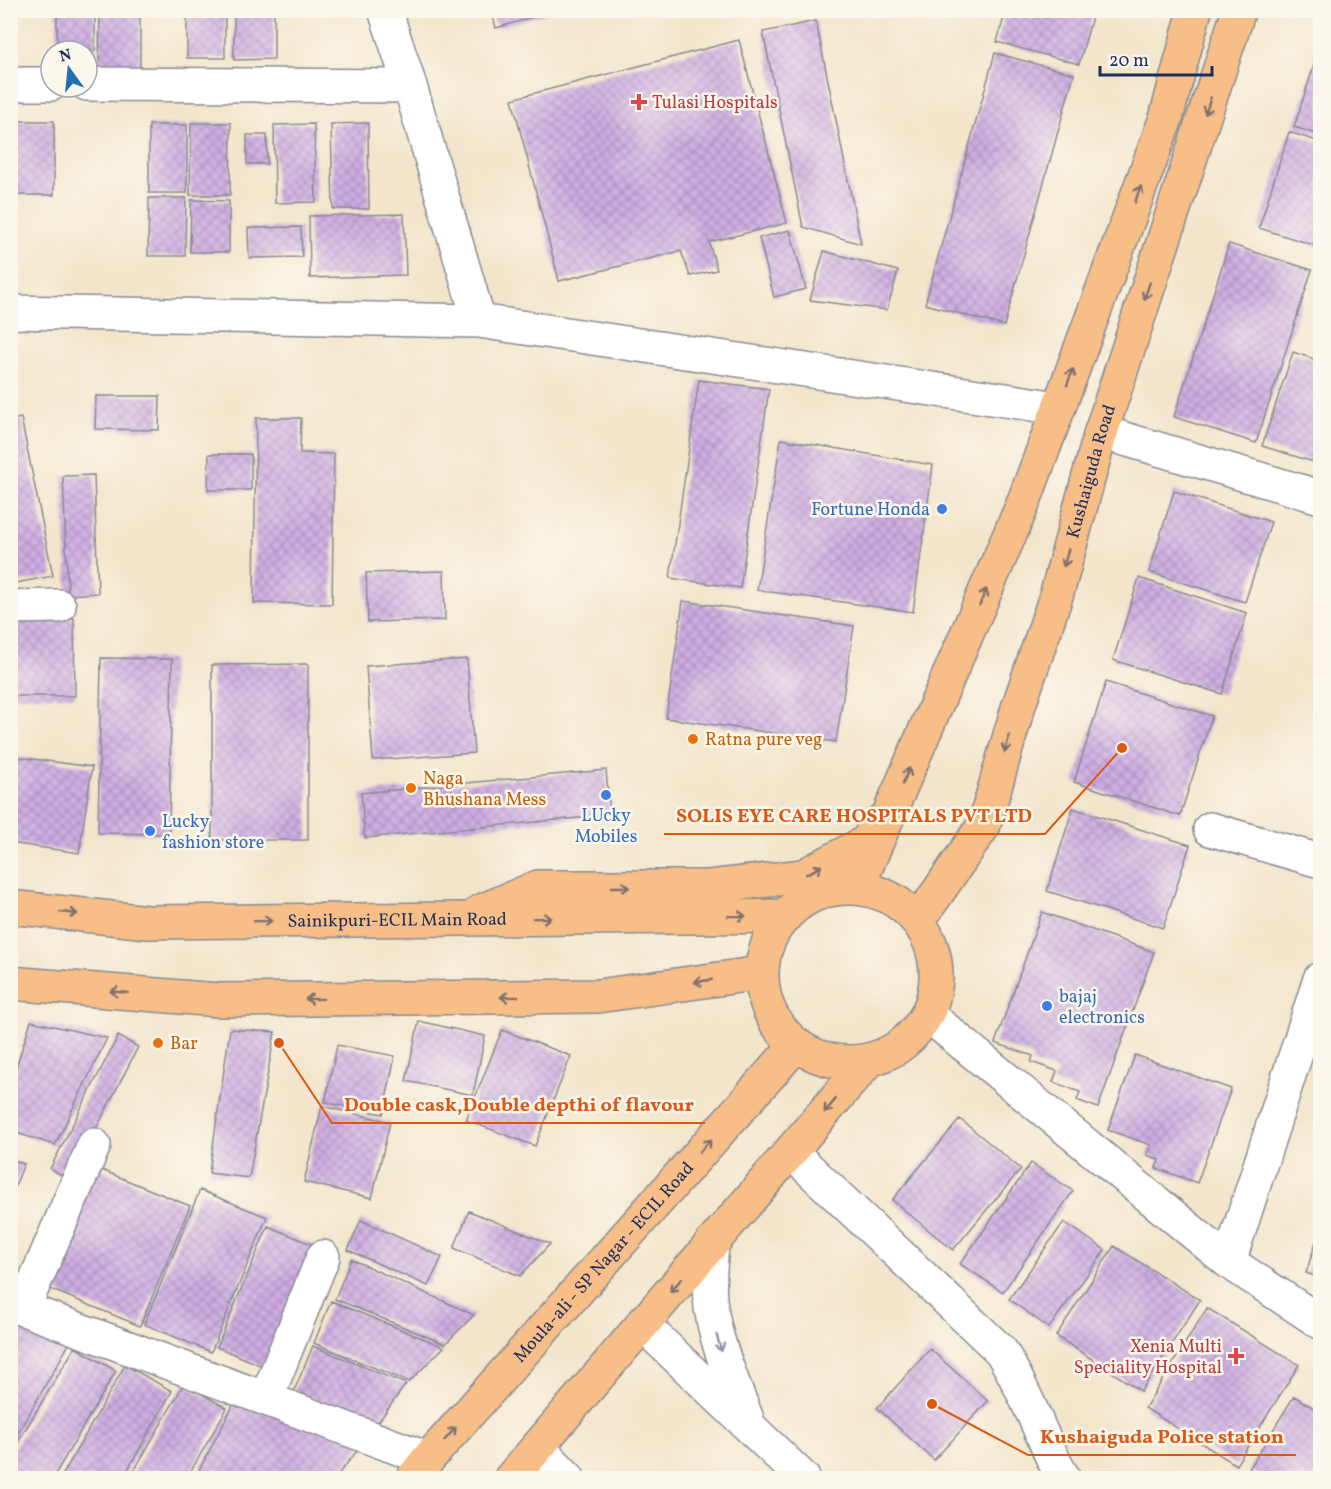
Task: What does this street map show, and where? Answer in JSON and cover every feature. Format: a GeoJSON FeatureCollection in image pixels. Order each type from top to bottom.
{"type":"FeatureCollection","features":[{"type":"Feature","properties":{"kind":"main road"},"geometry":{"type":"LineString","coordinates":[[857,888],[1023,504],[1166,118],[1195,10]]}},
{"type":"Feature","properties":{"kind":"main road","name":"Kushaiguda Road"},"geometry":{"type":"LineString","coordinates":[[918,921],[984,825],[1017,711],[1057,593],[1101,432],[1239,10]]}},
{"type":"Feature","properties":{"kind":"main road"},"geometry":{"type":"LineString","coordinates":[[464,919],[538,887],[709,887],[803,876],[866,842],[893,806]]}},
{"type":"Feature","properties":{"kind":"main road"},"geometry":{"type":"LineString","coordinates":[[857,888],[880,893],[901,904],[918,921],[931,942],[937,966],[936,991],[928,1015],[913,1035],[892,1051],[868,1061],[843,1063],[818,1057],[796,1045],[777,1025],[764,1001],[761,973],[768,942],[784,916],[806,899],[830,890],[857,888]]}},
{"type":"Feature","properties":{"kind":"main road","name":"Sainikpuri-ECIL Main Road"},"geometry":{"type":"LineString","coordinates":[[10,907],[148,922],[784,916]]}},
{"type":"Feature","properties":{"kind":"main road"},"geometry":{"type":"LineString","coordinates":[[10,983],[218,1000],[598,996],[761,973]]}},
{"type":"Feature","properties":{"kind":"main road","name":"Moula-ali - SP Nagar - ECIL Road"},"geometry":{"type":"LineString","coordinates":[[420,1469],[796,1045]]}},
{"type":"Feature","properties":{"kind":"main road"},"geometry":{"type":"LineString","coordinates":[[512,1479],[868,1061]]}},
{"type":"Feature","properties":{"kind":"street"},"geometry":{"type":"LineString","coordinates":[[385,10],[410,86],[479,321]]}},
{"type":"Feature","properties":{"kind":"street"},"geometry":{"type":"LineString","coordinates":[[10,84],[39,84]]}},
{"type":"Feature","properties":{"kind":"street"},"geometry":{"type":"LineString","coordinates":[[99,84],[410,86]]}},
{"type":"Feature","properties":{"kind":"street"},"geometry":{"type":"LineString","coordinates":[[10,312],[479,321],[1058,408]]}},
{"type":"Feature","properties":{"kind":"street"},"geometry":{"type":"LineString","coordinates":[[1101,432],[1320,497]]}},
{"type":"Feature","properties":{"kind":"street"},"geometry":{"type":"LineString","coordinates":[[10,607],[59,606]]}},
{"type":"Feature","properties":{"kind":"street"},"geometry":{"type":"LineString","coordinates":[[1210,829],[1320,861]]}},
{"type":"Feature","properties":{"kind":"street"},"geometry":{"type":"LineString","coordinates":[[1229,1262],[1320,979]]}},
{"type":"Feature","properties":{"kind":"street"},"geometry":{"type":"LineString","coordinates":[[928,1015],[1229,1262],[1320,1322]]}},
{"type":"Feature","properties":{"kind":"street"},"geometry":{"type":"LineString","coordinates":[[94,1145],[17,1307],[266,1399],[420,1469]]}},
{"type":"Feature","properties":{"kind":"street"},"geometry":{"type":"LineString","coordinates":[[791,1152],[1001,1351],[1018,1378],[1045,1439],[1052,1462],[1064,1479]]}},
{"type":"Feature","properties":{"kind":"street"},"geometry":{"type":"LineString","coordinates":[[712,1244],[710,1297],[714,1323],[727,1366],[751,1429]]}},
{"type":"Feature","properties":{"kind":"street"},"geometry":{"type":"LineString","coordinates":[[266,1399],[323,1257]]}},
{"type":"Feature","properties":{"kind":"street"},"geometry":{"type":"LineString","coordinates":[[642,1324],[803,1479]]}},
{"type":"Feature","properties":{"kind":"street"},"geometry":{"type":"LineString","coordinates":[[538,1447],[568,1479]]}},
{"type":"Feature","properties":{"kind":"building"},"geometry":{"type":"Polygon","coordinates":[[[57,10],[95,10],[95,39],[57,39],[57,10]]]}},
{"type":"Feature","properties":{"kind":"building"},"geometry":{"type":"Polygon","coordinates":[[[100,10],[140,10],[140,71],[99,71],[100,10]]]}},
{"type":"Feature","properties":{"kind":"building"},"geometry":{"type":"Polygon","coordinates":[[[187,10],[225,10],[225,58],[187,58],[187,10]]]}},
{"type":"Feature","properties":{"kind":"building"},"geometry":{"type":"Polygon","coordinates":[[[234,10],[274,10],[274,59],[234,60],[234,10]]]}},
{"type":"Feature","properties":{"kind":"building"},"geometry":{"type":"Polygon","coordinates":[[[491,10],[555,10],[555,11],[496,28],[491,10]]]}},
{"type":"Feature","properties":{"kind":"building"},"geometry":{"type":"Polygon","coordinates":[[[1006,10],[1094,10],[1079,64],[997,42],[1006,10]]]}},
{"type":"Feature","properties":{"kind":"building"},"geometry":{"type":"Polygon","coordinates":[[[816,21],[861,244],[803,227],[763,32],[816,21]]]}},
{"type":"Feature","properties":{"kind":"building"},"geometry":{"type":"Polygon","coordinates":[[[739,40],[787,223],[709,242],[717,270],[690,276],[681,251],[559,281],[512,99],[739,40]]]}},
{"type":"Feature","properties":{"kind":"building"},"geometry":{"type":"Polygon","coordinates":[[[1320,47],[1320,135],[1294,127],[1320,47]]]}},
{"type":"Feature","properties":{"kind":"building"},"geometry":{"type":"Polygon","coordinates":[[[995,53],[1074,74],[1004,326],[925,304],[995,53]]]}},
{"type":"Feature","properties":{"kind":"building"},"geometry":{"type":"Polygon","coordinates":[[[16,121],[54,121],[54,195],[15,195],[16,121]]]}},
{"type":"Feature","properties":{"kind":"building"},"geometry":{"type":"Polygon","coordinates":[[[191,123],[231,123],[230,195],[190,195],[191,123]]]}},
{"type":"Feature","properties":{"kind":"building"},"geometry":{"type":"Polygon","coordinates":[[[368,123],[369,209],[333,209],[331,124],[368,123]]]}},
{"type":"Feature","properties":{"kind":"building"},"geometry":{"type":"Polygon","coordinates":[[[314,124],[316,202],[275,203],[274,125],[314,124]]]}},
{"type":"Feature","properties":{"kind":"building"},"geometry":{"type":"Polygon","coordinates":[[[149,125],[187,125],[187,193],[149,193],[149,125]]]}},
{"type":"Feature","properties":{"kind":"building"},"geometry":{"type":"Polygon","coordinates":[[[1289,132],[1320,142],[1320,247],[1259,228],[1289,132]]]}},
{"type":"Feature","properties":{"kind":"building"},"geometry":{"type":"Polygon","coordinates":[[[247,135],[267,135],[267,164],[247,164],[247,135]]]}},
{"type":"Feature","properties":{"kind":"building"},"geometry":{"type":"Polygon","coordinates":[[[149,198],[186,198],[185,256],[148,256],[149,198]]]}},
{"type":"Feature","properties":{"kind":"building"},"geometry":{"type":"Polygon","coordinates":[[[191,200],[229,201],[229,252],[190,252],[191,200]]]}},
{"type":"Feature","properties":{"kind":"building"},"geometry":{"type":"Polygon","coordinates":[[[404,214],[406,275],[310,278],[309,216],[404,214]]]}},
{"type":"Feature","properties":{"kind":"building"},"geometry":{"type":"Polygon","coordinates":[[[301,227],[302,257],[249,258],[248,228],[301,227]]]}},
{"type":"Feature","properties":{"kind":"building"},"geometry":{"type":"Polygon","coordinates":[[[790,230],[806,289],[774,297],[759,238],[790,230]]]}},
{"type":"Feature","properties":{"kind":"building"},"geometry":{"type":"Polygon","coordinates":[[[1229,244],[1312,270],[1256,443],[1174,417],[1229,244]]]}},
{"type":"Feature","properties":{"kind":"building"},"geometry":{"type":"Polygon","coordinates":[[[824,251],[898,271],[887,310],[810,300],[824,251]]]}},
{"type":"Feature","properties":{"kind":"building"},"geometry":{"type":"Polygon","coordinates":[[[1293,352],[1320,361],[1320,464],[1262,446],[1293,352]]]}},
{"type":"Feature","properties":{"kind":"building"},"geometry":{"type":"Polygon","coordinates":[[[699,380],[769,389],[740,588],[670,578],[699,380]]]}},
{"type":"Feature","properties":{"kind":"building"},"geometry":{"type":"Polygon","coordinates":[[[96,396],[160,396],[159,430],[95,429],[96,396]]]}},
{"type":"Feature","properties":{"kind":"building"},"geometry":{"type":"Polygon","coordinates":[[[21,418],[53,576],[10,584],[10,420],[21,418]]]}},
{"type":"Feature","properties":{"kind":"building"},"geometry":{"type":"Polygon","coordinates":[[[256,418],[301,418],[300,453],[334,454],[332,604],[254,603],[256,418]]]}},
{"type":"Feature","properties":{"kind":"building"},"geometry":{"type":"Polygon","coordinates":[[[781,439],[933,465],[913,612],[757,590],[781,439]]]}},
{"type":"Feature","properties":{"kind":"building"},"geometry":{"type":"Polygon","coordinates":[[[209,454],[251,454],[251,490],[208,490],[209,454]]]}},
{"type":"Feature","properties":{"kind":"building"},"geometry":{"type":"Polygon","coordinates":[[[94,475],[98,593],[68,595],[63,476],[94,475]]]}},
{"type":"Feature","properties":{"kind":"building"},"geometry":{"type":"Polygon","coordinates":[[[1174,491],[1271,522],[1245,602],[1149,572],[1174,491]]]}},
{"type":"Feature","properties":{"kind":"building"},"geometry":{"type":"Polygon","coordinates":[[[444,571],[445,620],[368,622],[366,573],[444,571]]]}},
{"type":"Feature","properties":{"kind":"building"},"geometry":{"type":"Polygon","coordinates":[[[1139,578],[1247,613],[1222,694],[1113,660],[1139,578]]]}},
{"type":"Feature","properties":{"kind":"building"},"geometry":{"type":"Polygon","coordinates":[[[683,601],[854,626],[836,742],[666,718],[683,601]]]}},
{"type":"Feature","properties":{"kind":"building"},"geometry":{"type":"Polygon","coordinates":[[[10,618],[74,618],[75,696],[10,696],[10,618]]]}},
{"type":"Feature","properties":{"kind":"building"},"geometry":{"type":"Polygon","coordinates":[[[101,658],[172,659],[169,834],[98,833],[101,658]]]}},
{"type":"Feature","properties":{"kind":"building"},"geometry":{"type":"Polygon","coordinates":[[[467,659],[474,753],[373,760],[366,666],[467,659]]]}},
{"type":"Feature","properties":{"kind":"building"},"geometry":{"type":"Polygon","coordinates":[[[308,664],[308,840],[212,840],[212,665],[308,664]]]}},
{"type":"Feature","properties":{"kind":"building"},"geometry":{"type":"Polygon","coordinates":[[[1106,682],[1212,716],[1180,816],[1074,782],[1106,682]]]}},
{"type":"Feature","properties":{"kind":"building"},"geometry":{"type":"Polygon","coordinates":[[[10,756],[92,767],[79,853],[10,843],[10,756]]]}},
{"type":"Feature","properties":{"kind":"building"},"geometry":{"type":"Polygon","coordinates":[[[606,770],[610,815],[365,838],[361,793],[606,770]]]}},
{"type":"Feature","properties":{"kind":"building"},"geometry":{"type":"Polygon","coordinates":[[[1073,808],[1190,845],[1163,928],[1047,891],[1073,808]]]}},
{"type":"Feature","properties":{"kind":"building"},"geometry":{"type":"Polygon","coordinates":[[[1042,912],[1154,952],[1098,1108],[1077,1100],[1080,1092],[1053,1082],[1057,1071],[1031,1062],[1033,1056],[995,1043],[1042,912]]]}},
{"type":"Feature","properties":{"kind":"building"},"geometry":{"type":"Polygon","coordinates":[[[31,1021],[107,1038],[55,1145],[10,1131],[10,1086],[31,1021]]]}},
{"type":"Feature","properties":{"kind":"building"},"geometry":{"type":"Polygon","coordinates":[[[419,1021],[485,1036],[473,1095],[406,1081],[419,1021]]]}},
{"type":"Feature","properties":{"kind":"building"},"geometry":{"type":"Polygon","coordinates":[[[230,1029],[275,1032],[249,1178],[209,1173],[230,1029]]]}},
{"type":"Feature","properties":{"kind":"building"},"geometry":{"type":"Polygon","coordinates":[[[502,1030],[571,1056],[535,1146],[466,1120],[502,1030]]]}},
{"type":"Feature","properties":{"kind":"building"},"geometry":{"type":"Polygon","coordinates":[[[118,1036],[138,1047],[70,1180],[50,1169],[118,1036]]]}},
{"type":"Feature","properties":{"kind":"building"},"geometry":{"type":"Polygon","coordinates":[[[337,1045],[395,1056],[383,1114],[325,1102],[337,1045]]]}},
{"type":"Feature","properties":{"kind":"building"},"geometry":{"type":"Polygon","coordinates":[[[1135,1055],[1231,1089],[1197,1183],[1156,1168],[1159,1160],[1147,1155],[1151,1145],[1108,1130],[1135,1055]]]}},
{"type":"Feature","properties":{"kind":"building"},"geometry":{"type":"Polygon","coordinates":[[[322,1106],[390,1122],[372,1198],[304,1182],[322,1106]]]}},
{"type":"Feature","properties":{"kind":"building"},"geometry":{"type":"Polygon","coordinates":[[[960,1119],[1021,1169],[953,1250],[892,1200],[960,1119]]]}},
{"type":"Feature","properties":{"kind":"building"},"geometry":{"type":"Polygon","coordinates":[[[10,1159],[24,1164],[11,1196],[10,1196],[10,1159]]]}},
{"type":"Feature","properties":{"kind":"building"},"geometry":{"type":"Polygon","coordinates":[[[1031,1163],[1073,1191],[1003,1292],[960,1264],[1031,1163]]]}},
{"type":"Feature","properties":{"kind":"building"},"geometry":{"type":"Polygon","coordinates":[[[92,1166],[190,1206],[140,1326],[43,1286],[92,1166]]]}},
{"type":"Feature","properties":{"kind":"building"},"geometry":{"type":"Polygon","coordinates":[[[200,1190],[267,1217],[211,1352],[144,1324],[200,1190]]]}},
{"type":"Feature","properties":{"kind":"building"},"geometry":{"type":"Polygon","coordinates":[[[469,1211],[550,1244],[520,1276],[454,1248],[469,1211]]]}},
{"type":"Feature","properties":{"kind":"building"},"geometry":{"type":"Polygon","coordinates":[[[361,1220],[442,1257],[428,1286],[348,1250],[361,1220]]]}},
{"type":"Feature","properties":{"kind":"building"},"geometry":{"type":"Polygon","coordinates":[[[1064,1222],[1105,1250],[1049,1328],[1009,1299],[1064,1222]]]}},
{"type":"Feature","properties":{"kind":"building"},"geometry":{"type":"Polygon","coordinates":[[[268,1226],[323,1249],[272,1370],[217,1347],[268,1226]]]}},
{"type":"Feature","properties":{"kind":"building"},"geometry":{"type":"Polygon","coordinates":[[[1320,1229],[1320,1278],[1306,1273],[1320,1229]]]}},
{"type":"Feature","properties":{"kind":"building"},"geometry":{"type":"Polygon","coordinates":[[[1114,1246],[1200,1300],[1141,1391],[1056,1336],[1114,1246]]]}},
{"type":"Feature","properties":{"kind":"building"},"geometry":{"type":"Polygon","coordinates":[[[351,1259],[474,1315],[445,1344],[335,1299],[351,1259]]]}},
{"type":"Feature","properties":{"kind":"building"},"geometry":{"type":"Polygon","coordinates":[[[331,1301],[444,1347],[409,1382],[314,1343],[331,1301]]]}},
{"type":"Feature","properties":{"kind":"building"},"geometry":{"type":"Polygon","coordinates":[[[1207,1308],[1299,1365],[1236,1465],[1145,1408],[1207,1308]]]}},
{"type":"Feature","properties":{"kind":"building"},"geometry":{"type":"Polygon","coordinates":[[[10,1314],[69,1344],[10,1447],[10,1314]]]}},
{"type":"Feature","properties":{"kind":"building"},"geometry":{"type":"Polygon","coordinates":[[[313,1346],[406,1384],[376,1425],[294,1391],[313,1346]]]}},
{"type":"Feature","properties":{"kind":"building"},"geometry":{"type":"Polygon","coordinates":[[[75,1347],[116,1371],[53,1478],[10,1478],[10,1455],[75,1347]]]}},
{"type":"Feature","properties":{"kind":"building"},"geometry":{"type":"Polygon","coordinates":[[[930,1349],[988,1401],[934,1460],[877,1408],[930,1349]]]}},
{"type":"Feature","properties":{"kind":"building"},"geometry":{"type":"Polygon","coordinates":[[[125,1365],[172,1391],[123,1478],[61,1478],[125,1365]]]}},
{"type":"Feature","properties":{"kind":"building"},"geometry":{"type":"Polygon","coordinates":[[[184,1384],[227,1408],[187,1478],[130,1478],[184,1384]]]}},
{"type":"Feature","properties":{"kind":"building"},"geometry":{"type":"Polygon","coordinates":[[[239,1394],[362,1445],[335,1478],[195,1478],[239,1394]]]}},
{"type":"Feature","properties":{"kind":"building"},"geometry":{"type":"Polygon","coordinates":[[[1294,1396],[1320,1412],[1320,1478],[1264,1478],[1249,1469],[1294,1396]]]}},
{"type":"Feature","properties":{"kind":"place","name":"Tulasi Hospitals"},"geometry":{"type":"Point","coordinates":[639,102]}},
{"type":"Feature","properties":{"kind":"place","name":"Fortune Honda"},"geometry":{"type":"Point","coordinates":[942,509]}},
{"type":"Feature","properties":{"kind":"place","name":"Ratna pure veg"},"geometry":{"type":"Point","coordinates":[693,739]}},
{"type":"Feature","properties":{"kind":"place","name":"SOLIS EYE CARE HOSPITALS PVT LTD"},"geometry":{"type":"Point","coordinates":[1122,748]}},
{"type":"Feature","properties":{"kind":"place","name":"Naga Bhushana Mess"},"geometry":{"type":"Point","coordinates":[411,788]}},
{"type":"Feature","properties":{"kind":"place","name":"LUcky Mobiles"},"geometry":{"type":"Point","coordinates":[606,795]}},
{"type":"Feature","properties":{"kind":"place","name":"Lucky fashion store"},"geometry":{"type":"Point","coordinates":[150,831]}},
{"type":"Feature","properties":{"kind":"place","name":"bajaj electronics"},"geometry":{"type":"Point","coordinates":[1047,1006]}},
{"type":"Feature","properties":{"kind":"place","name":"Bar"},"geometry":{"type":"Point","coordinates":[158,1043]}},
{"type":"Feature","properties":{"kind":"place","name":"Double cask,Double depthi of flavour"},"geometry":{"type":"Point","coordinates":[279,1043]}},
{"type":"Feature","properties":{"kind":"place","name":"Xenia Multi Speciality Hospital"},"geometry":{"type":"Point","coordinates":[1236,1356]}},
{"type":"Feature","properties":{"kind":"place","name":"Kushaiguda Police station"},"geometry":{"type":"Point","coordinates":[932,1404]}}]}
